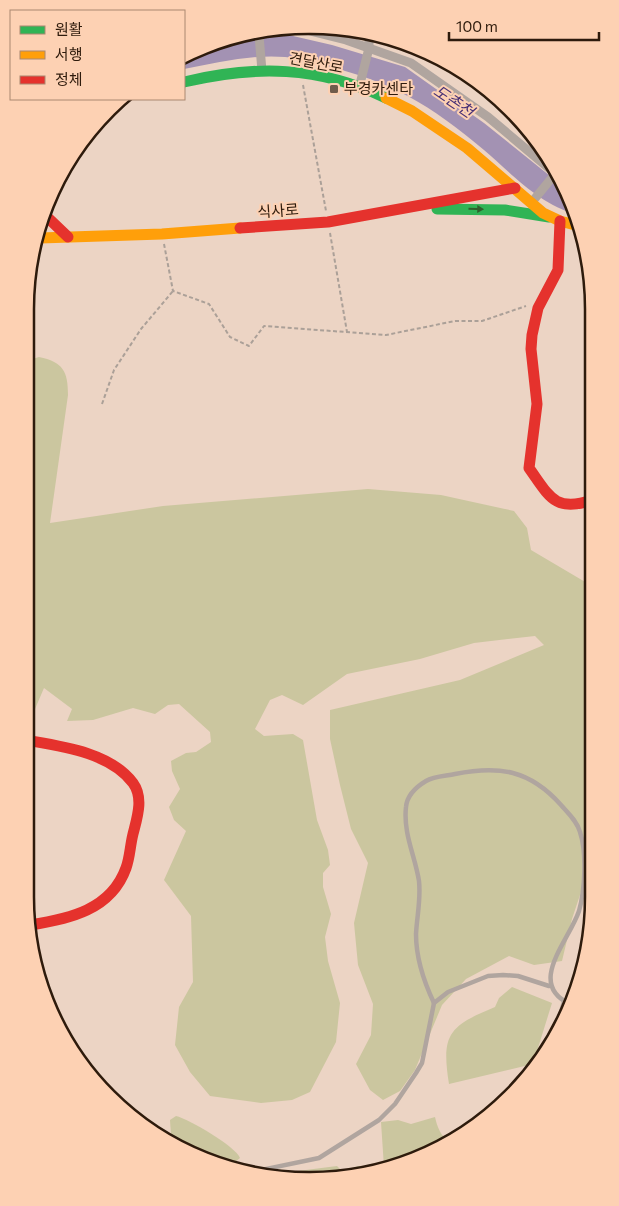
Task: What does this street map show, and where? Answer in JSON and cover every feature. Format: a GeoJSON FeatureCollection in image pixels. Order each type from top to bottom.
{"type":"FeatureCollection","features":[{"type":"Feature","properties":{"kind":"street"},"geometry":{"type":"LineString","coordinates":[[318,34],[411,63],[488,117],[540,158]]}},
{"type":"Feature","properties":{"kind":"street"},"geometry":{"type":"LineString","coordinates":[[259,38],[262,68]]}},
{"type":"Feature","properties":{"kind":"street"},"geometry":{"type":"LineString","coordinates":[[360,84],[369,40]]}},
{"type":"Feature","properties":{"kind":"street","name":"견달산로"},"geometry":{"type":"LineString","coordinates":[[185,82],[262,68],[287,70],[360,84],[433,122],[555,219],[572,224]]}},
{"type":"Feature","properties":{"kind":"street"},"geometry":{"type":"LineString","coordinates":[[533,200],[552,179]]}},
{"type":"Feature","properties":{"kind":"street","name":"식사로"},"geometry":{"type":"LineString","coordinates":[[43,238],[162,234],[328,222],[515,188]]}},
{"type":"Feature","properties":{"kind":"street"},"geometry":{"type":"LineString","coordinates":[[428,205],[440,210],[505,210],[555,219],[558,270],[545,298],[538,308],[532,335],[531,349],[537,404],[529,468],[555,503],[571,508],[585,503]]}},
{"type":"Feature","properties":{"kind":"street"},"geometry":{"type":"LineString","coordinates":[[49,219],[68,237]]}},
{"type":"Feature","properties":{"kind":"street"},"geometry":{"type":"LineString","coordinates":[[34,742],[73,751],[108,762],[126,775],[135,785],[139,798],[139,812],[126,867],[109,898],[77,916],[35,924]]}},
{"type":"Feature","properties":{"kind":"lane"},"geometry":{"type":"LineString","coordinates":[[267,1169],[319,1158],[379,1120],[395,1104],[422,1063],[434,1003],[425,980],[418,949],[419,884],[407,835],[406,806],[410,794],[428,780],[480,769],[504,770],[524,775],[558,801],[573,818],[580,832],[585,870],[582,894],[572,928],[552,966],[550,986],[554,994],[564,1002]]}},
{"type":"Feature","properties":{"kind":"lane"},"geometry":{"type":"LineString","coordinates":[[434,1003],[448,992],[488,976],[518,976],[550,986]]}},
{"type":"Feature","properties":{"kind":"path"},"geometry":{"type":"LineString","coordinates":[[301,73],[347,332]]}},
{"type":"Feature","properties":{"kind":"path"},"geometry":{"type":"LineString","coordinates":[[162,234],[173,291]]}},
{"type":"Feature","properties":{"kind":"path"},"geometry":{"type":"LineString","coordinates":[[173,291],[209,304],[230,337],[249,346],[264,326],[386,335],[455,321],[482,321],[545,298]]}},
{"type":"Feature","properties":{"kind":"path"},"geometry":{"type":"LineString","coordinates":[[102,404],[120,362],[141,328],[173,291]]}},
{"type":"Feature","properties":{"kind":"shaded area"},"geometry":{"type":"Polygon","coordinates":[[[281,35],[332,45],[405,67],[484,123],[550,176],[567,211],[538,196],[446,120],[390,87],[347,71],[294,58],[272,56],[185,69],[185,64],[221,48],[281,35]]]}},
{"type":"Feature","properties":{"kind":"shaded area"},"geometry":{"type":"Polygon","coordinates":[[[39,357],[47,359],[59,365],[65,374],[68,387],[50,523],[163,506],[368,489],[441,495],[514,511],[527,528],[531,550],[585,582],[585,880],[572,919],[562,961],[534,965],[509,956],[466,979],[442,1005],[415,1070],[400,1091],[383,1100],[370,1090],[356,1064],[371,1035],[373,1004],[358,965],[354,923],[368,863],[351,829],[340,785],[330,739],[330,710],[460,680],[544,645],[535,636],[474,643],[420,659],[347,674],[303,705],[282,695],[270,700],[255,729],[264,736],[293,734],[303,740],[317,820],[328,850],[330,865],[323,873],[323,887],[331,914],[325,937],[328,961],[340,1003],[336,1042],[310,1092],[292,1100],[261,1103],[210,1096],[190,1072],[175,1045],[179,1007],[193,982],[191,916],[164,880],[186,831],[174,820],[169,807],[180,789],[172,771],[171,761],[186,753],[196,752],[211,742],[210,732],[179,704],[168,705],[155,714],[133,708],[93,720],[67,721],[72,709],[44,688],[34,711],[34,359],[39,357]]]}},
{"type":"Feature","properties":{"kind":"shaded area"},"geometry":{"type":"Polygon","coordinates":[[[512,987],[552,1003],[536,1053],[527,1065],[449,1084],[446,1054],[452,1034],[467,1020],[495,1007],[499,998],[512,987]]]}},
{"type":"Feature","properties":{"kind":"shaded area"},"geometry":{"type":"Polygon","coordinates":[[[176,1116],[191,1122],[230,1147],[240,1158],[235,1162],[188,1144],[171,1134],[170,1120],[176,1116]]]}},
{"type":"Feature","properties":{"kind":"shaded area"},"geometry":{"type":"Polygon","coordinates":[[[435,1117],[438,1128],[444,1136],[415,1151],[384,1162],[381,1122],[398,1120],[411,1124],[435,1117]]]}},
{"type":"Feature","properties":{"kind":"shaded area"},"geometry":{"type":"Polygon","coordinates":[[[337,1166],[341,1170],[328,1172],[291,1172],[337,1166]]]}},
{"type":"Feature","properties":{"kind":"traffic: fast"},"geometry":{"type":"LineString","coordinates":[[185,82],[210,76],[261,71],[311,74],[361,87],[386,98]]}},
{"type":"Feature","properties":{"kind":"traffic: fast"},"geometry":{"type":"LineString","coordinates":[[437,209],[505,210],[549,217]]}},
{"type":"Feature","properties":{"kind":"traffic: slow"},"geometry":{"type":"LineString","coordinates":[[386,98],[412,111],[467,148],[543,213],[572,224]]}},
{"type":"Feature","properties":{"kind":"traffic: slow"},"geometry":{"type":"LineString","coordinates":[[43,238],[162,234],[240,228]]}},
{"type":"Feature","properties":{"kind":"traffic: jam"},"geometry":{"type":"LineString","coordinates":[[240,228],[328,222],[515,188]]}},
{"type":"Feature","properties":{"kind":"traffic: jam"},"geometry":{"type":"LineString","coordinates":[[49,219],[68,237]]}},
{"type":"Feature","properties":{"kind":"traffic: jam"},"geometry":{"type":"LineString","coordinates":[[560,221],[558,270],[538,308],[532,335],[531,349],[537,404],[529,468],[542,487],[554,499],[561,503],[569,504],[585,502]]}},
{"type":"Feature","properties":{"kind":"traffic: jam"},"geometry":{"type":"LineString","coordinates":[[34,742],[84,752],[111,764],[123,772],[133,783],[139,802],[138,815],[126,868],[110,894],[87,910],[35,924]]}},
{"type":"Feature","properties":{"kind":"place","name":"부경카센타"},"geometry":{"type":"Point","coordinates":[334,89]}},
{"type":"Feature","properties":{"kind":"water label","name":"도촌천"},"geometry":{"type":"Point","coordinates":[454,101]}}]}
